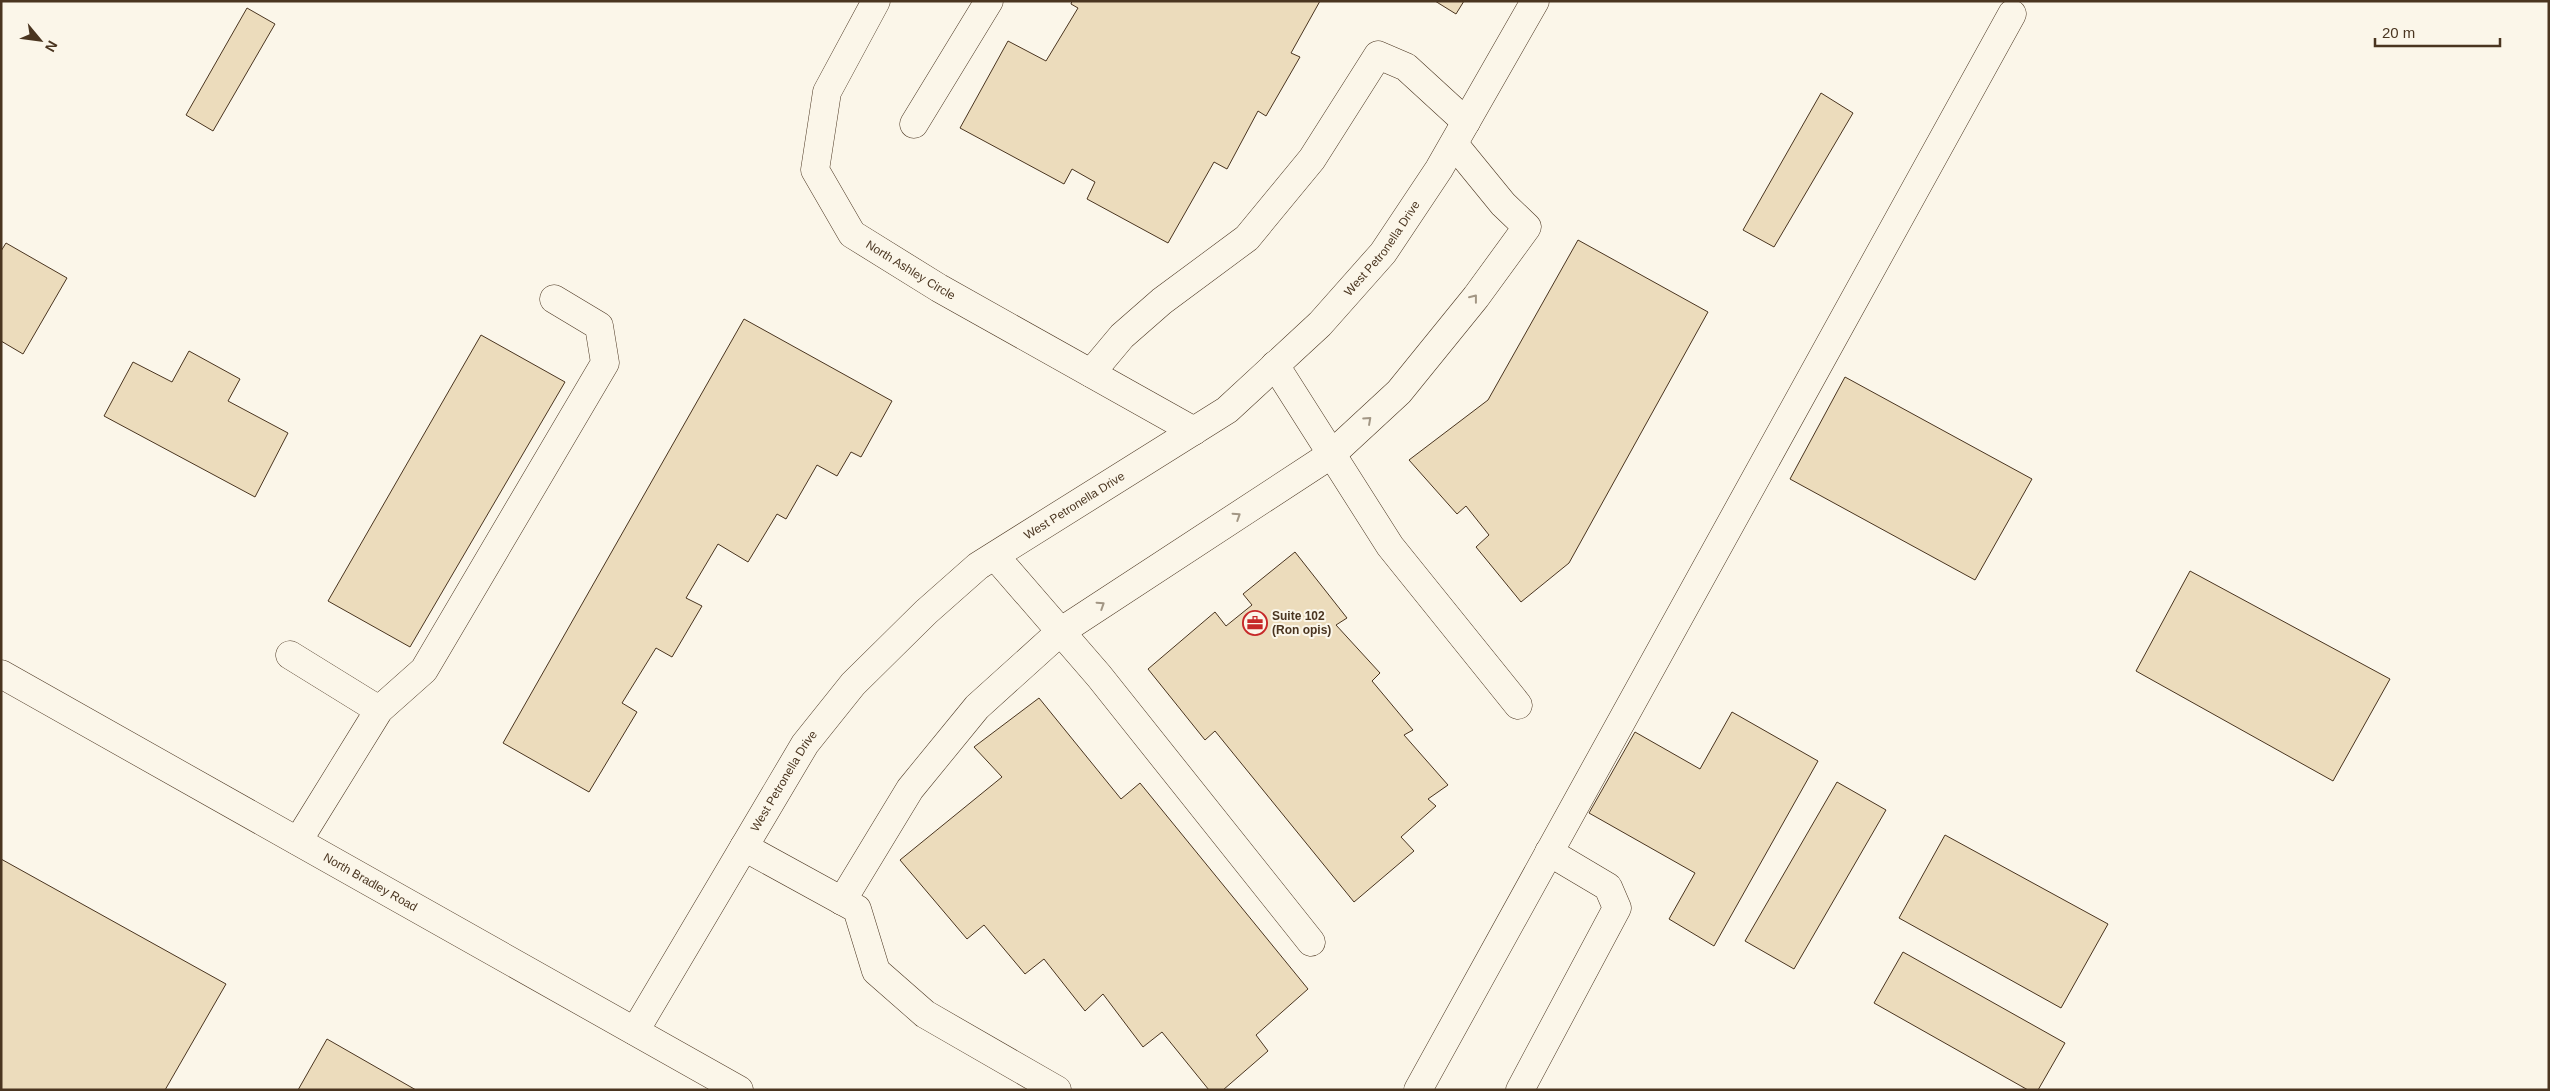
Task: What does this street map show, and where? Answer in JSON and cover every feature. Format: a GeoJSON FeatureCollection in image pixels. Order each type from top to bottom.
{"type":"FeatureCollection","features":[{"type":"Feature","properties":{"kind":"street","name":"North Ashley Circle"},"geometry":{"type":"LineString","coordinates":[[876,1],[827,92],[815,170],[852,234],[939,288],[1194,431]]}},
{"type":"Feature","properties":{"kind":"street"},"geometry":{"type":"LineString","coordinates":[[914,124],[989,1]]}},
{"type":"Feature","properties":{"kind":"street","name":"West Petronella Drive"},"geometry":{"type":"LineString","coordinates":[[635,1031],[805,744],[853,684],[926,612],[978,566],[1227,410],[1320,324],[1384,253],[1460,133],[1535,1]]}},
{"type":"Feature","properties":{"kind":"street"},"geometry":{"type":"LineString","coordinates":[[1418,1090],[1828,351],[2012,14]]}},
{"type":"Feature","properties":{"kind":"street"},"geometry":{"type":"LineString","coordinates":[[842,901],[916,782],[977,707],[1060,632],[1332,454],[1399,392],[1476,297],[1527,227],[1504,204],[1460,133],[1406,67],[1378,55],[1312,159],[1247,238],[1162,300],[1122,336],[1090,373]]}},
{"type":"Feature","properties":{"kind":"street"},"geometry":{"type":"LineString","coordinates":[[298,841],[379,710],[424,670],[605,363],[600,326],[554,299]]}},
{"type":"Feature","properties":{"kind":"street"},"geometry":{"type":"LineString","coordinates":[[1275,365],[1390,546],[1518,705]]}},
{"type":"Feature","properties":{"kind":"street"},"geometry":{"type":"LineString","coordinates":[[994,556],[1060,632],[1311,942]]}},
{"type":"Feature","properties":{"kind":"street"},"geometry":{"type":"LineString","coordinates":[[290,655],[379,710]]}},
{"type":"Feature","properties":{"kind":"street","name":"North Bradley Road"},"geometry":{"type":"LineString","coordinates":[[1,674],[739,1090]]}},
{"type":"Feature","properties":{"kind":"street"},"geometry":{"type":"LineString","coordinates":[[744,847],[857,910],[876,971],[925,1014],[1057,1090]]}},
{"type":"Feature","properties":{"kind":"street"},"geometry":{"type":"LineString","coordinates":[[1520,1090],[1617,908],[1608,887],[1549,852]]}},
{"type":"Feature","properties":{"kind":"building"},"geometry":{"type":"Polygon","coordinates":[[[1072,1],[1320,1],[1291,53],[1300,57],[1266,116],[1258,111],[1227,169],[1214,162],[1168,243],[1087,199],[1095,182],[1072,169],[1064,184],[960,128],[1008,41],[1046,61],[1078,8],[1071,4],[1072,1]]]}},
{"type":"Feature","properties":{"kind":"building"},"geometry":{"type":"Polygon","coordinates":[[[1435,1],[1464,1],[1456,14],[1435,1]]]}},
{"type":"Feature","properties":{"kind":"building"},"geometry":{"type":"Polygon","coordinates":[[[247,8],[275,24],[213,131],[186,115],[247,8]]]}},
{"type":"Feature","properties":{"kind":"building"},"geometry":{"type":"Polygon","coordinates":[[[1821,93],[1853,113],[1774,247],[1743,230],[1821,93]]]}},
{"type":"Feature","properties":{"kind":"building"},"geometry":{"type":"Polygon","coordinates":[[[1578,240],[1708,312],[1569,563],[1521,602],[1476,547],[1489,535],[1466,506],[1457,514],[1409,460],[1488,400],[1578,240]]]}},
{"type":"Feature","properties":{"kind":"building"},"geometry":{"type":"Polygon","coordinates":[[[6,243],[67,278],[23,354],[1,341],[1,251],[6,243]]]}},
{"type":"Feature","properties":{"kind":"building"},"geometry":{"type":"Polygon","coordinates":[[[744,319],[892,401],[861,457],[851,452],[837,476],[817,465],[786,519],[777,514],[748,562],[718,544],[686,598],[702,606],[672,657],[656,648],[622,703],[637,712],[589,792],[503,743],[744,319]]]}},
{"type":"Feature","properties":{"kind":"building"},"geometry":{"type":"Polygon","coordinates":[[[481,335],[565,382],[410,647],[328,601],[481,335]]]}},
{"type":"Feature","properties":{"kind":"building"},"geometry":{"type":"Polygon","coordinates":[[[189,351],[240,379],[228,401],[288,433],[255,497],[104,416],[133,362],[172,382],[189,351]]]}},
{"type":"Feature","properties":{"kind":"building"},"geometry":{"type":"Polygon","coordinates":[[[1845,377],[2032,479],[1975,580],[1790,479],[1845,377]]]}},
{"type":"Feature","properties":{"kind":"building"},"geometry":{"type":"Polygon","coordinates":[[[1295,552],[1347,618],[1336,625],[1380,673],[1372,681],[1413,730],[1404,735],[1448,785],[1428,799],[1436,806],[1401,837],[1414,851],[1354,902],[1215,731],[1205,740],[1148,669],[1215,612],[1226,626],[1252,605],[1243,594],[1295,552]]]}},
{"type":"Feature","properties":{"kind":"building"},"geometry":{"type":"Polygon","coordinates":[[[2190,571],[2390,679],[2333,781],[2136,671],[2190,571]]]}},
{"type":"Feature","properties":{"kind":"building"},"geometry":{"type":"Polygon","coordinates":[[[1039,698],[1121,799],[1140,783],[1308,989],[1256,1035],[1268,1051],[1223,1090],[1209,1090],[1162,1032],[1143,1047],[1103,994],[1085,1011],[1044,959],[1025,974],[984,925],[967,939],[900,860],[1002,777],[974,747],[1039,698]]]}},
{"type":"Feature","properties":{"kind":"building"},"geometry":{"type":"Polygon","coordinates":[[[1732,712],[1818,761],[1714,946],[1669,919],[1695,873],[1589,813],[1635,732],[1700,769],[1732,712]]]}},
{"type":"Feature","properties":{"kind":"building"},"geometry":{"type":"Polygon","coordinates":[[[1837,782],[1886,810],[1794,969],[1745,941],[1837,782]]]}},
{"type":"Feature","properties":{"kind":"building"},"geometry":{"type":"Polygon","coordinates":[[[1945,835],[2108,924],[2061,1008],[1899,918],[1945,835]]]}},
{"type":"Feature","properties":{"kind":"building"},"geometry":{"type":"Polygon","coordinates":[[[1,859],[226,984],[165,1090],[1,1090],[1,859]]]}},
{"type":"Feature","properties":{"kind":"building"},"geometry":{"type":"Polygon","coordinates":[[[1903,952],[2065,1043],[2038,1090],[2028,1090],[1874,1003],[1903,952]]]}},
{"type":"Feature","properties":{"kind":"building"},"geometry":{"type":"Polygon","coordinates":[[[327,1039],[416,1090],[298,1090],[327,1039]]]}},
{"type":"Feature","properties":{"kind":"place","name":"Suite 102 (Ron opis)"},"geometry":{"type":"Point","coordinates":[1255,623]}}]}
